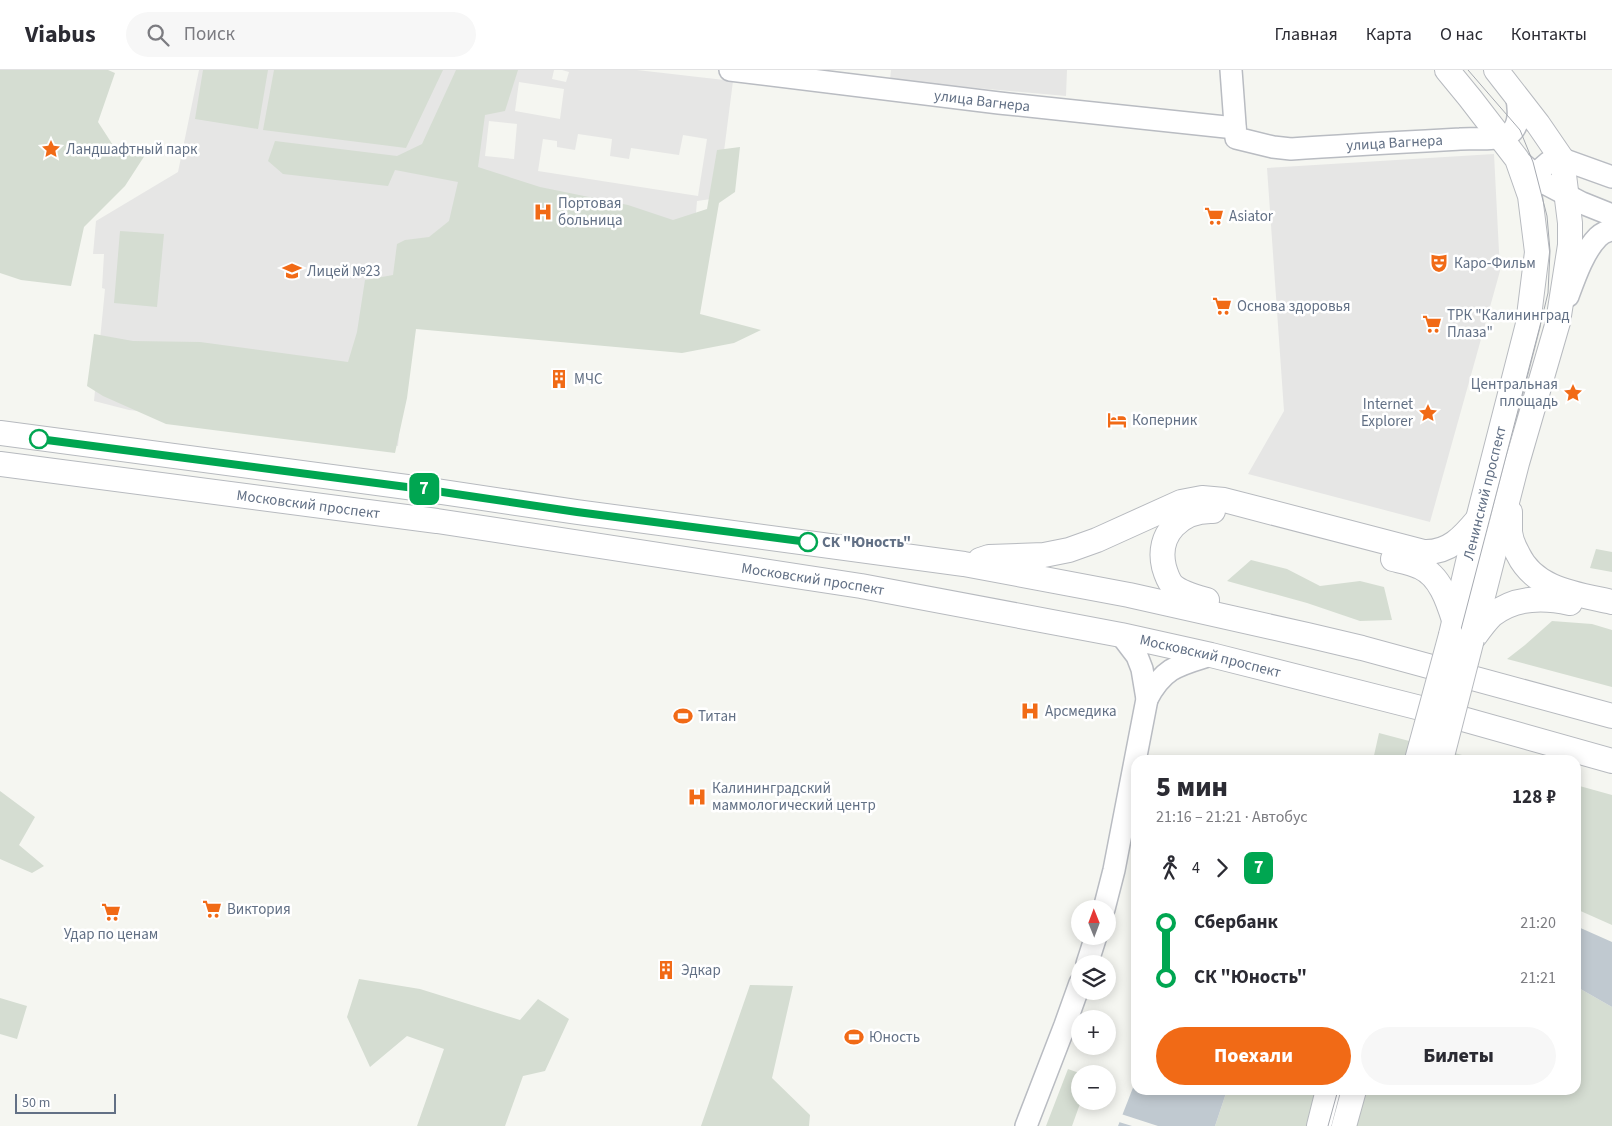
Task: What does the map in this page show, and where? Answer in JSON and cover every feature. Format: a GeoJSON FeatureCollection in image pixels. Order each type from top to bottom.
{"type":"FeatureCollection","features":[{"type":"Feature","properties":{"kind":"main road","name":"Ленинский проспект"},"geometry":{"type":"LineString","coordinates":[[1441,755],[1478,518],[1528,324],[1537,252],[1534,186],[1502,138],[1447,70]]}},
{"type":"Feature","properties":{"kind":"main road","name":"Ленинский проспект"},"geometry":{"type":"LineString","coordinates":[[1419,755],[1459,631],[1511,488],[1558,322],[1570,245],[1570,223],[1562,159],[1496,70]]}},
{"type":"Feature","properties":{"kind":"main road","name":"Московский проспект"},"geometry":{"type":"LineString","coordinates":[[0,433],[964,564],[1129,595],[1307,634],[1612,716]]}},
{"type":"Feature","properties":{"kind":"main road","name":"Московский проспект"},"geometry":{"type":"LineString","coordinates":[[0,464],[438,521],[861,586],[1121,635],[1211,655],[1452,716],[1612,761]]}},
{"type":"Feature","properties":{"kind":"main road"},"geometry":{"type":"LineString","coordinates":[[1511,488],[1510,534],[1520,559],[1530,572],[1549,586],[1612,602]]}},
{"type":"Feature","properties":{"kind":"main road"},"geometry":{"type":"LineString","coordinates":[[964,564],[989,557],[1044,555],[1069,550],[1097,540],[1181,502],[1202,498],[1224,500],[1424,552],[1435,553],[1449,547],[1465,535],[1478,518]]}},
{"type":"Feature","properties":{"kind":"main road"},"geometry":{"type":"LineString","coordinates":[[1307,634],[1259,612],[1217,604],[1173,586],[1166,576],[1162,548],[1167,536],[1175,525],[1187,516],[1202,511],[1220,512],[1420,567],[1439,585],[1447,598],[1459,631],[1515,603],[1528,599],[1546,598],[1612,614]]}},
{"type":"Feature","properties":{"kind":"main road"},"geometry":{"type":"LineString","coordinates":[[571,542],[577,512]]}},
{"type":"Feature","properties":{"kind":"main road"},"geometry":{"type":"LineString","coordinates":[[1319,1126],[1327,1095]]}},
{"type":"Feature","properties":{"kind":"main road"},"geometry":{"type":"LineString","coordinates":[[1344,1126],[1353,1095]]}},
{"type":"Feature","properties":{"kind":"street","name":"улица Вагнера"},"geometry":{"type":"LineString","coordinates":[[730,70],[1236,133],[1273,148],[1465,138],[1502,138]]}},
{"type":"Feature","properties":{"kind":"street"},"geometry":{"type":"LineString","coordinates":[[1232,70],[1236,133]]}},
{"type":"Feature","properties":{"kind":"street"},"geometry":{"type":"LineString","coordinates":[[1502,138],[1513,131],[1517,121],[1516,95]]}},
{"type":"Feature","properties":{"kind":"street"},"geometry":{"type":"LineString","coordinates":[[1612,177],[1562,159],[1549,162],[1541,169],[1534,186],[1566,196],[1612,215]]}},
{"type":"Feature","properties":{"kind":"street"},"geometry":{"type":"LineString","coordinates":[[1558,322],[1575,276],[1585,256],[1597,238],[1604,232],[1612,230]]}},
{"type":"Feature","properties":{"kind":"street"},"geometry":{"type":"LineString","coordinates":[[1121,635],[1139,662],[1146,687],[1147,699],[1136,755]]}},
{"type":"Feature","properties":{"kind":"street"},"geometry":{"type":"LineString","coordinates":[[1147,699],[1154,686],[1164,674],[1183,664],[1211,655]]}},
{"type":"Feature","properties":{"kind":"street"},"geometry":{"type":"LineString","coordinates":[[1106,900],[1131,782]]}},
{"type":"Feature","properties":{"kind":"street"},"geometry":{"type":"LineString","coordinates":[[1026,1126],[1074,1000]]}},
{"type":"Feature","properties":{"kind":"shaded area","name":"Ландшафтный парк"},"geometry":{"type":"Polygon","coordinates":[[[0,70],[108,70],[115,73],[98,122],[118,153],[147,152],[125,186],[84,227],[71,286],[21,280],[0,273],[0,70]]]}},
{"type":"Feature","properties":{"kind":"shaded area","name":"Лицей №23"},"geometry":{"type":"Polygon","coordinates":[[[199,70],[554,70],[552,79],[566,82],[569,72],[562,70],[637,70],[733,81],[718,198],[697,201],[695,224],[408,325],[398,446],[253,423],[129,410],[94,401],[105,289],[102,288],[104,254],[93,254],[96,221],[178,172],[199,70]],[[519,82],[515,111],[560,119],[564,89],[519,82]],[[489,121],[485,156],[514,159],[517,124],[489,121]],[[578,134],[575,150],[557,147],[557,141],[543,139],[538,171],[698,196],[707,139],[683,135],[679,155],[631,148],[629,159],[610,156],[612,139],[578,134]]]}},
{"type":"Feature","properties":{"kind":"shaded area"},"geometry":{"type":"Polygon","coordinates":[[[203,70],[268,70],[258,129],[195,119],[203,70]]]}},
{"type":"Feature","properties":{"kind":"shaded area"},"geometry":{"type":"Polygon","coordinates":[[[274,70],[443,70],[406,148],[263,130],[274,70]]]}},
{"type":"Feature","properties":{"kind":"shaded area"},"geometry":{"type":"Polygon","coordinates":[[[456,70],[518,70],[505,111],[485,115],[478,167],[540,187],[628,205],[673,220],[707,209],[717,150],[740,147],[735,192],[719,203],[700,314],[761,330],[734,343],[682,353],[416,329],[407,398],[395,453],[166,424],[103,396],[87,386],[94,334],[133,341],[200,342],[348,362],[357,332],[365,280],[393,275],[397,244],[405,240],[429,237],[449,221],[458,182],[395,170],[388,186],[283,174],[268,161],[275,141],[397,156],[422,144],[456,70]]]}},
{"type":"Feature","properties":{"kind":"shaded area"},"geometry":{"type":"Polygon","coordinates":[[[891,70],[1067,70],[1066,96],[890,80],[891,70]]]}},
{"type":"Feature","properties":{"kind":"shaded area"},"geometry":{"type":"Polygon","coordinates":[[[1494,154],[1500,271],[1430,522],[1248,474],[1284,411],[1267,168],[1494,154]]]}},
{"type":"Feature","properties":{"kind":"shaded area"},"geometry":{"type":"Polygon","coordinates":[[[120,231],[164,234],[157,307],[114,303],[120,231]]]}},
{"type":"Feature","properties":{"kind":"shaded area"},"geometry":{"type":"Polygon","coordinates":[[[1596,549],[1612,552],[1612,572],[1590,568],[1596,549]]]}},
{"type":"Feature","properties":{"kind":"shaded area"},"geometry":{"type":"Polygon","coordinates":[[[1251,560],[1287,569],[1320,586],[1360,581],[1384,587],[1392,620],[1360,621],[1307,603],[1227,581],[1251,560]]]}},
{"type":"Feature","properties":{"kind":"shaded area"},"geometry":{"type":"Polygon","coordinates":[[[1552,621],[1592,624],[1612,630],[1612,687],[1507,659],[1552,621]]]}},
{"type":"Feature","properties":{"kind":"shaded area"},"geometry":{"type":"Polygon","coordinates":[[[1379,733],[1462,755],[1374,755],[1379,733]]]}},
{"type":"Feature","properties":{"kind":"shaded area"},"geometry":{"type":"Polygon","coordinates":[[[1581,786],[1612,795],[1612,925],[1581,911],[1581,786]]]}},
{"type":"Feature","properties":{"kind":"shaded area"},"geometry":{"type":"Polygon","coordinates":[[[0,791],[35,817],[19,845],[44,866],[32,873],[0,859],[0,791]]]}},
{"type":"Feature","properties":{"kind":"shaded area"},"geometry":{"type":"Polygon","coordinates":[[[1581,928],[1612,942],[1612,1007],[1581,989],[1581,928]]]}},
{"type":"Feature","properties":{"kind":"shaded area"},"geometry":{"type":"Polygon","coordinates":[[[359,979],[420,989],[520,1020],[538,999],[569,1019],[545,1071],[523,1076],[505,1126],[417,1126],[444,1049],[407,1036],[370,1067],[347,1017],[359,979]]]}},
{"type":"Feature","properties":{"kind":"shaded area"},"geometry":{"type":"Polygon","coordinates":[[[750,985],[793,986],[772,1078],[810,1115],[809,1126],[701,1126],[750,985]]]}},
{"type":"Feature","properties":{"kind":"shaded area"},"geometry":{"type":"Polygon","coordinates":[[[1581,989],[1612,1007],[1612,1126],[1215,1126],[1225,1095],[1581,1095],[1581,989]]]}},
{"type":"Feature","properties":{"kind":"shaded area"},"geometry":{"type":"Polygon","coordinates":[[[0,998],[27,1006],[17,1039],[0,1034],[0,998]]]}},
{"type":"Feature","properties":{"kind":"shaded area"},"geometry":{"type":"Polygon","coordinates":[[[1068,1069],[1071,1070],[1071,1110],[1078,1110],[1072,1126],[1046,1126],[1068,1069]]]}},
{"type":"Feature","properties":{"kind":"shaded area"},"geometry":{"type":"Polygon","coordinates":[[[1131,1093],[1131,1095],[1225,1095],[1215,1126],[1118,1126],[1131,1093]]]}},
{"type":"Feature","properties":{"kind":"pier"},"geometry":{"type":"Polygon","coordinates":[[[1121,1114],[1158,1126],[1132,1126],[1119,1122],[1121,1114]]]}},
{"type":"Feature","properties":{"kind":"tram line"},"geometry":{"type":"LineString","coordinates":[[1428,755],[1548,293],[1550,251],[1547,216],[1533,162],[1520,130],[1468,70]]}},
{"type":"Feature","properties":{"kind":"tram line"},"geometry":{"type":"LineString","coordinates":[[1328,1126],[1337,1095]]}},
{"type":"Feature","properties":{"kind":"bus line","name":"7"},"geometry":{"type":"LineString","coordinates":[[39,439],[808,542]]}},
{"type":"Feature","properties":{"kind":"place","name":"Ландшафтный парк"},"geometry":{"type":"Point","coordinates":[51,149]}},
{"type":"Feature","properties":{"kind":"place","name":"Портовая больница"},"geometry":{"type":"Point","coordinates":[543,212]}},
{"type":"Feature","properties":{"kind":"place","name":"Asiator"},"geometry":{"type":"Point","coordinates":[1214,216]}},
{"type":"Feature","properties":{"kind":"place","name":"Каро-Фильм"},"geometry":{"type":"Point","coordinates":[1439,263]}},
{"type":"Feature","properties":{"kind":"place","name":"Лицей №23"},"geometry":{"type":"Point","coordinates":[292,271]}},
{"type":"Feature","properties":{"kind":"place","name":"Основа здоровья"},"geometry":{"type":"Point","coordinates":[1222,306]}},
{"type":"Feature","properties":{"kind":"place","name":"ТРК \"Калининград Плаза\""},"geometry":{"type":"Point","coordinates":[1432,324]}},
{"type":"Feature","properties":{"kind":"place","name":"МЧС"},"geometry":{"type":"Point","coordinates":[559,379]}},
{"type":"Feature","properties":{"kind":"place","name":"Центральная площадь"},"geometry":{"type":"Point","coordinates":[1573,393]}},
{"type":"Feature","properties":{"kind":"place","name":"Internet Explorer"},"geometry":{"type":"Point","coordinates":[1428,413]}},
{"type":"Feature","properties":{"kind":"place","name":"Коперник"},"geometry":{"type":"Point","coordinates":[1117,420]}},
{"type":"Feature","properties":{"kind":"place","name":"СК \"Юность\""},"geometry":{"type":"Point","coordinates":[808,542]}},
{"type":"Feature","properties":{"kind":"place","name":"Арсмедика"},"geometry":{"type":"Point","coordinates":[1030,711]}},
{"type":"Feature","properties":{"kind":"place","name":"Титан"},"geometry":{"type":"Point","coordinates":[683,716]}},
{"type":"Feature","properties":{"kind":"place","name":"Калининградский маммологический центр"},"geometry":{"type":"Point","coordinates":[697,797]}},
{"type":"Feature","properties":{"kind":"place","name":"Виктория"},"geometry":{"type":"Point","coordinates":[212,909]}},
{"type":"Feature","properties":{"kind":"place","name":"Удар по ценам"},"geometry":{"type":"Point","coordinates":[111,912]}},
{"type":"Feature","properties":{"kind":"place","name":"Эдкар"},"geometry":{"type":"Point","coordinates":[666,970]}},
{"type":"Feature","properties":{"kind":"place","name":"Юность"},"geometry":{"type":"Point","coordinates":[854,1037]}}]}
